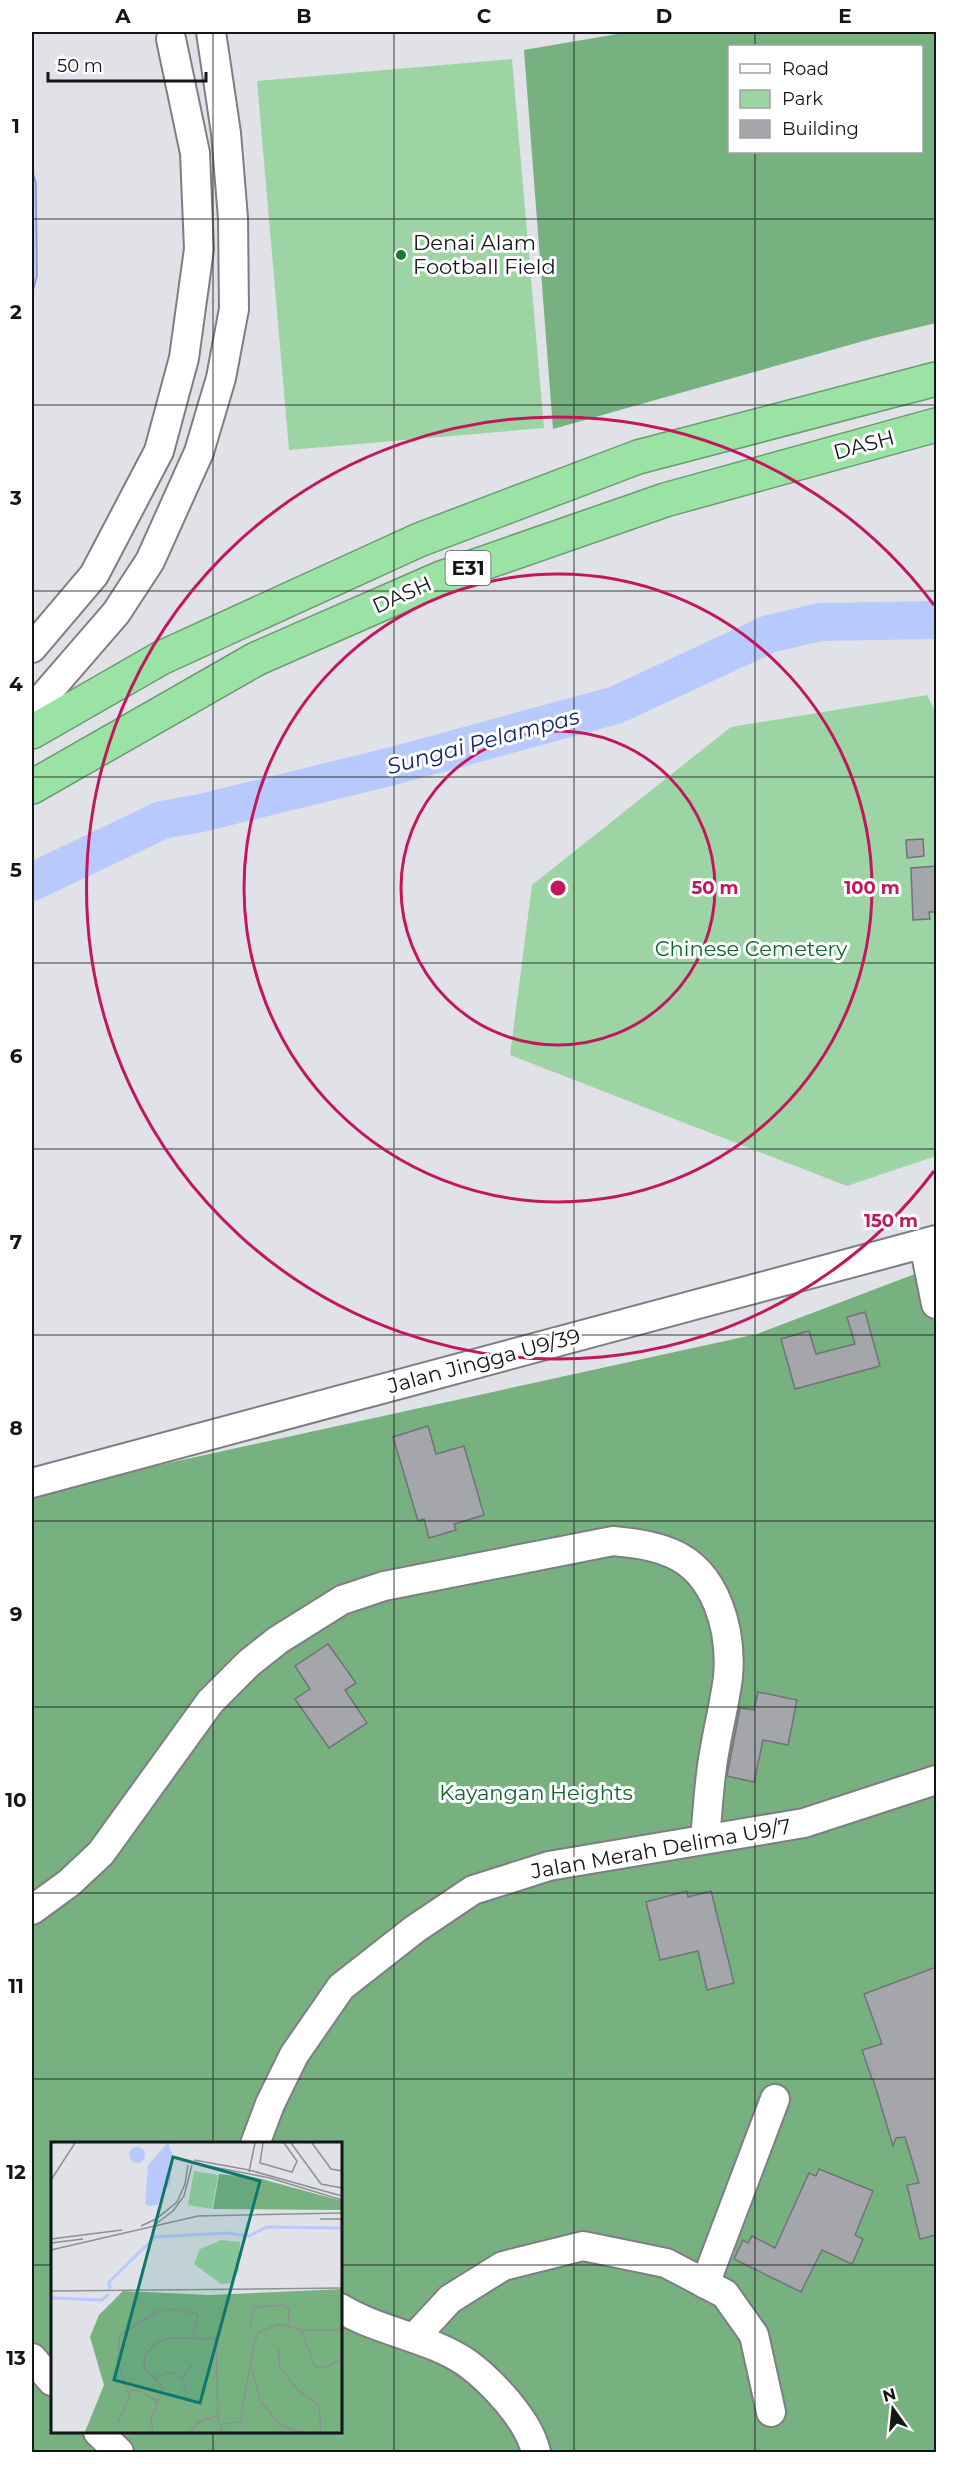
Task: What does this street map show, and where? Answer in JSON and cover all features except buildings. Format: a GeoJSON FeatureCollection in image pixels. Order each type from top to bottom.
{"type":"FeatureCollection","features":[{"type":"Feature","properties":{"kind":"highway","name":"DASH"},"geometry":{"type":"LineString","coordinates":[[32,732],[161,658],[419,540],[638,457],[936,379]]}},
{"type":"Feature","properties":{"kind":"highway","name":"DASH"},"geometry":{"type":"LineString","coordinates":[[32,787],[256,659],[441,578],[665,500],[936,426]]}},
{"type":"Feature","properties":{"kind":"street"},"geometry":{"type":"LineString","coordinates":[[32,648],[94,575],[159,451],[184,358],[199,249],[195,153],[161,35],[185,38],[201,32]]}},
{"type":"Feature","properties":{"kind":"street"},"geometry":{"type":"LineString","coordinates":[[32,710],[116,614],[150,561],[199,452],[221,378],[234,309],[233,218],[226,133],[211,32]]}},
{"type":"Feature","properties":{"kind":"street"},"geometry":{"type":"LineString","coordinates":[[930,1242],[936,1304]]}},
{"type":"Feature","properties":{"kind":"street","name":"Jalan Jingga U9/39"},"geometry":{"type":"LineString","coordinates":[[32,1483],[930,1242]]}},
{"type":"Feature","properties":{"kind":"street"},"geometry":{"type":"LineString","coordinates":[[32,1910],[69,1883],[101,1853],[210,1702],[249,1663],[278,1640],[342,1600],[384,1586],[613,1541],[640,1543],[672,1553],[710,1586],[719,1606],[729,1646],[728,1677],[714,1752],[705,1839]]}},
{"type":"Feature","properties":{"kind":"street","name":"Jalan Merah Delima U9/7"},"geometry":{"type":"LineString","coordinates":[[256,2142],[270,2104],[294,2055],[340,1987],[415,1929],[473,1890],[549,1866],[804,1823],[936,1780]]}},
{"type":"Feature","properties":{"kind":"street"},"geometry":{"type":"LineString","coordinates":[[705,2284],[775,2099]]}},
{"type":"Feature","properties":{"kind":"street"},"geometry":{"type":"LineString","coordinates":[[414,2338],[450,2299],[503,2266],[583,2246],[666,2263],[725,2295],[754,2335],[771,2412]]}},
{"type":"Feature","properties":{"kind":"street"},"geometry":{"type":"LineString","coordinates":[[342,2309],[356,2317],[443,2350],[466,2362],[491,2383],[519,2415],[533,2439],[536,2452]]}},
{"type":"Feature","properties":{"kind":"street"},"geometry":{"type":"LineString","coordinates":[[32,2358],[51,2380]]}},
{"type":"Feature","properties":{"kind":"street"},"geometry":{"type":"LineString","coordinates":[[99,2433],[119,2452]]}},
{"type":"Feature","properties":{"kind":"green space"},"geometry":{"type":"Polygon","coordinates":[[[629,32],[936,32],[936,323],[874,338],[553,429],[524,50],[629,32]]]}},
{"type":"Feature","properties":{"kind":"green space","name":"Denai Alam Football Field"},"geometry":{"type":"Polygon","coordinates":[[[512,59],[544,428],[289,450],[257,81],[512,59]]]}},
{"type":"Feature","properties":{"kind":"green space","name":"Chinese Cemetery"},"geometry":{"type":"Polygon","coordinates":[[[927,695],[936,713],[936,1156],[847,1186],[510,1055],[532,885],[731,727],[927,695]]]}},
{"type":"Feature","properties":{"kind":"green space","name":"Kayangan Heights"},"geometry":{"type":"Polygon","coordinates":[[[936,1266],[936,2452],[32,2452],[32,1493],[757,1334],[936,1266]]]}},
{"type":"Feature","properties":{"kind":"water"},"geometry":{"type":"Polygon","coordinates":[[[32,170],[36,183],[37,276],[32,294],[32,170]]]}},
{"type":"Feature","properties":{"kind":"waterway","name":"Sungai Pelampas"},"geometry":{"type":"LineString","coordinates":[[32,882],[162,820],[201,813],[393,766],[616,705],[769,634],[820,622],[936,620]]}},
{"type":"Feature","properties":{"kind":"place","name":"Denai Alam Football Field"},"geometry":{"type":"Point","coordinates":[401,255]}}]}
